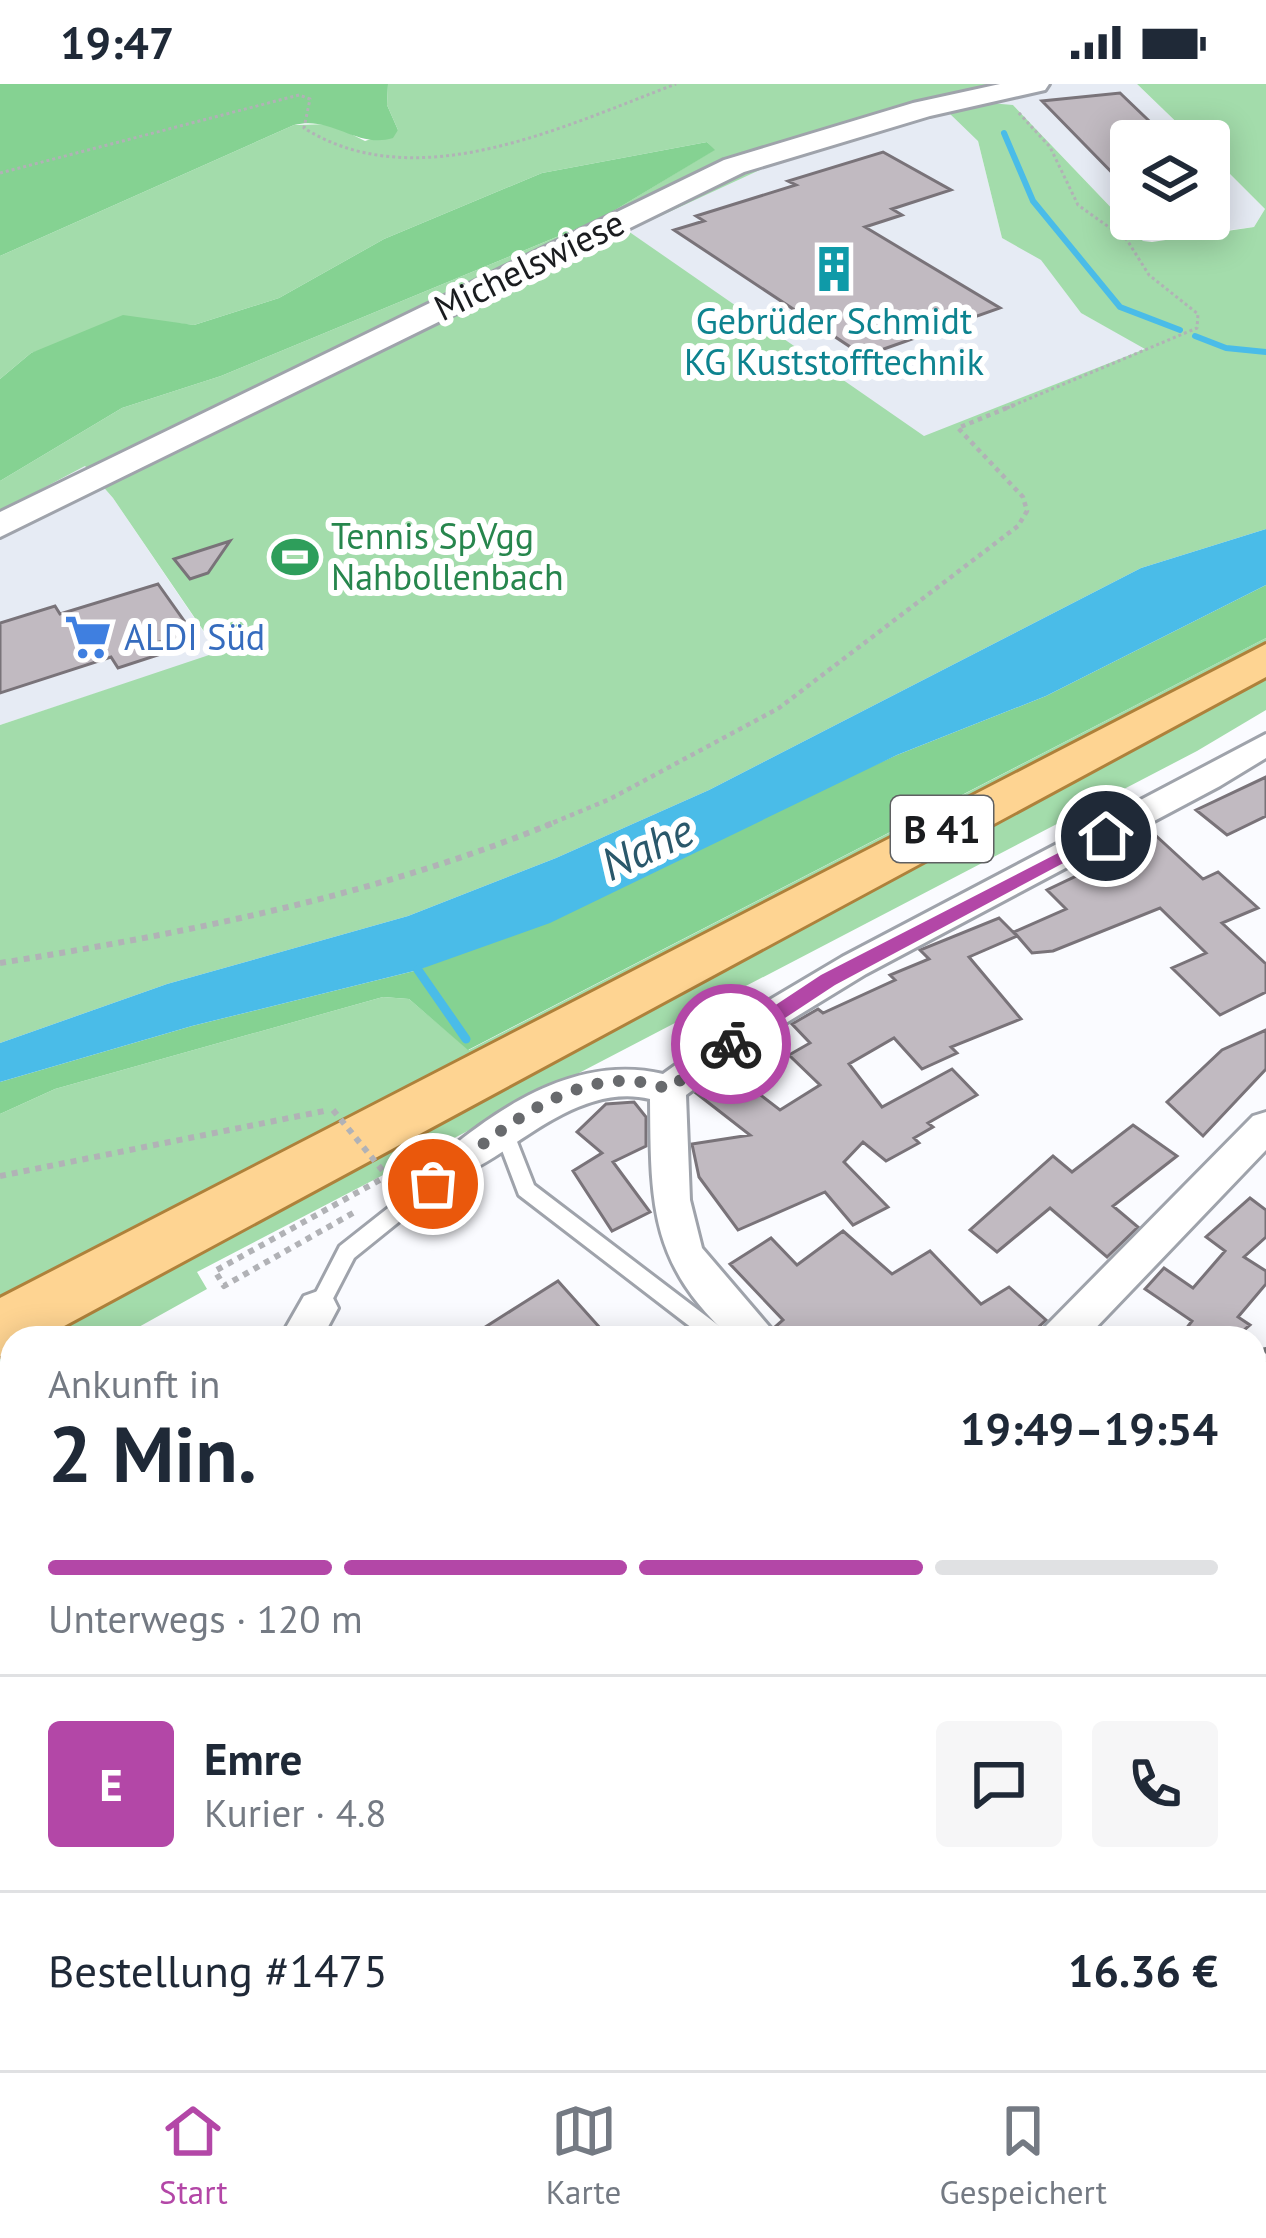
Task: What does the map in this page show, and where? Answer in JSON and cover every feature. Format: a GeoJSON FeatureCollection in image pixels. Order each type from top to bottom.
{"type":"FeatureCollection","features":[{"type":"Feature","properties":{"kind":"main road","name":"B 41"},"geometry":{"type":"LineString","coordinates":[[6,1326],[1266,658]]}},
{"type":"Feature","properties":{"kind":"main road"},"geometry":{"type":"LineString","coordinates":[[0,1303],[95,1279]]}},
{"type":"Feature","properties":{"kind":"street","name":"Michelswiese"},"geometry":{"type":"LineString","coordinates":[[0,526],[734,166],[807,141],[1036,84]]}},
{"type":"Feature","properties":{"kind":"street"},"geometry":{"type":"LineString","coordinates":[[461,1161],[503,1129],[586,1084],[625,1077],[668,1089],[828,980],[1166,807],[1266,744]]}},
{"type":"Feature","properties":{"kind":"street"},"geometry":{"type":"LineString","coordinates":[[668,1089],[677,1245],[699,1283],[746,1326]]}},
{"type":"Feature","properties":{"kind":"street"},"geometry":{"type":"LineString","coordinates":[[1072,1326],[1266,1126]]}},
{"type":"Feature","properties":{"kind":"lane"},"geometry":{"type":"LineString","coordinates":[[503,1129],[526,1190],[704,1326]]}},
{"type":"Feature","properties":{"kind":"lane"},"geometry":{"type":"LineString","coordinates":[[309,1323],[347,1252],[461,1161]]}},
{"type":"Feature","properties":{"kind":"path"},"geometry":{"type":"LineString","coordinates":[[0,173],[299,95],[310,99],[304,128],[331,149],[386,160],[423,157],[542,130],[676,84]]}},
{"type":"Feature","properties":{"kind":"path"},"geometry":{"type":"LineString","coordinates":[[0,963],[131,942],[396,879],[488,849],[610,799],[779,708],[1018,526],[1027,512],[1023,497],[958,428],[1175,341],[1198,328],[1198,314],[1149,275],[1127,240],[1078,205],[1050,147],[1007,101],[991,93]]}},
{"type":"Feature","properties":{"kind":"path"},"geometry":{"type":"LineString","coordinates":[[0,1176],[333,1109],[387,1176],[219,1268]]}},
{"type":"Feature","properties":{"kind":"shaded area"},"geometry":{"type":"Polygon","coordinates":[[[988,84],[1137,84],[1174,120],[1110,120],[1110,206],[1013,105],[978,141],[1002,238],[1041,259],[1081,313],[1147,349],[924,437],[627,231],[777,161],[760,150],[988,84]]]}},
{"type":"Feature","properties":{"kind":"shaded area"},"geometry":{"type":"Polygon","coordinates":[[[1230,174],[1265,209],[1254,227],[1230,230],[1230,174]]]}},
{"type":"Feature","properties":{"kind":"shaded area"},"geometry":{"type":"Polygon","coordinates":[[[85,466],[113,498],[218,653],[0,725],[0,511],[85,466]]]}},
{"type":"Feature","properties":{"kind":"green space"},"geometry":{"type":"Polygon","coordinates":[[[0,84],[388,84],[387,105],[398,130],[393,138],[380,140],[320,124],[294,125],[0,256],[0,84]]]}},
{"type":"Feature","properties":{"kind":"green space"},"geometry":{"type":"Polygon","coordinates":[[[388,84],[988,84],[762,149],[779,161],[628,231],[924,436],[1145,349],[1081,313],[1041,260],[1002,238],[978,141],[948,112],[990,103],[1013,105],[1110,206],[1110,240],[1230,240],[1230,231],[1254,227],[1265,209],[1230,174],[1230,120],[1174,120],[1137,84],[1266,84],[1266,529],[1141,568],[709,790],[556,858],[408,916],[167,984],[0,1043],[0,725],[218,652],[113,498],[85,466],[0,511],[0,481],[122,408],[221,376],[600,219],[714,150],[707,142],[542,173],[384,239],[279,298],[194,325],[145,320],[31,353],[0,379],[0,256],[294,125],[331,124],[365,141],[398,130],[387,105],[388,84]]]}},
{"type":"Feature","properties":{"kind":"green space"},"geometry":{"type":"Polygon","coordinates":[[[707,142],[715,150],[600,219],[221,376],[122,408],[0,481],[0,379],[31,353],[123,315],[194,325],[279,298],[384,239],[542,173],[707,142]]]}},
{"type":"Feature","properties":{"kind":"green space"},"geometry":{"type":"Polygon","coordinates":[[[1266,585],[1266,638],[468,1050],[409,999],[383,997],[55,1089],[0,1114],[0,1082],[192,1026],[418,970],[897,755],[1046,696],[1266,585]]]}},
{"type":"Feature","properties":{"kind":"green space"},"geometry":{"type":"Polygon","coordinates":[[[1266,638],[1266,710],[1197,751],[197,1272],[207,1289],[141,1326],[0,1326],[0,1114],[55,1089],[383,997],[409,999],[469,1050],[1266,638]]]}},
{"type":"Feature","properties":{"kind":"water","name":"Nahe"},"geometry":{"type":"Polygon","coordinates":[[[1266,529],[1266,585],[1046,696],[897,755],[550,923],[418,970],[192,1026],[0,1082],[0,1043],[167,984],[408,916],[556,858],[709,790],[1141,568],[1266,529]]]}},
{"type":"Feature","properties":{"kind":"building"},"geometry":{"type":"Polygon","coordinates":[[[1120,93],[1148,120],[1110,120],[1110,171],[1042,101],[1120,93]]]}},
{"type":"Feature","properties":{"kind":"building","name":"Gebrüder Schmidt KG Kuststofftechnik"},"geometry":{"type":"Polygon","coordinates":[[[883,152],[951,190],[892,209],[902,215],[865,227],[1000,308],[864,356],[674,230],[704,221],[696,216],[796,185],[788,181],[883,152]]]}},
{"type":"Feature","properties":{"kind":"building"},"geometry":{"type":"Polygon","coordinates":[[[230,541],[208,573],[190,579],[174,559],[230,541]]]}},
{"type":"Feature","properties":{"kind":"building","name":"ALDI Süd"},"geometry":{"type":"Polygon","coordinates":[[[158,584],[192,632],[159,642],[167,652],[118,668],[111,657],[0,693],[0,623],[55,606],[60,614],[158,584]]]}},
{"type":"Feature","properties":{"kind":"building"},"geometry":{"type":"Polygon","coordinates":[[[1266,777],[1266,816],[1227,835],[1196,810],[1266,777]]]}},
{"type":"Feature","properties":{"kind":"building"},"geometry":{"type":"Polygon","coordinates":[[[1153,833],[1203,879],[1218,872],[1258,908],[1222,923],[1266,964],[1266,992],[1220,1015],[1172,968],[1206,953],[1160,908],[1053,951],[1032,953],[1014,932],[1066,909],[1047,890],[1114,858],[1108,852],[1153,833]]]}},
{"type":"Feature","properties":{"kind":"building"},"geometry":{"type":"Polygon","coordinates":[[[999,918],[1017,936],[969,957],[1021,1019],[951,1047],[957,1053],[922,1069],[894,1038],[849,1064],[882,1107],[952,1069],[977,1095],[928,1123],[933,1127],[914,1138],[919,1143],[886,1161],[863,1142],[844,1162],[888,1207],[853,1225],[825,1192],[738,1230],[699,1177],[692,1144],[750,1135],[696,1093],[728,1070],[780,1110],[820,1085],[789,1055],[810,1043],[792,1024],[895,980],[890,975],[929,959],[920,950],[999,918]]]}},
{"type":"Feature","properties":{"kind":"building"},"geometry":{"type":"Polygon","coordinates":[[[1266,1030],[1266,1069],[1203,1136],[1167,1102],[1222,1050],[1266,1030]]]}},
{"type":"Feature","properties":{"kind":"building"},"geometry":{"type":"Polygon","coordinates":[[[634,1102],[646,1117],[646,1146],[613,1162],[650,1212],[612,1231],[573,1171],[602,1153],[577,1132],[606,1104],[634,1102]]]}},
{"type":"Feature","properties":{"kind":"building"},"geometry":{"type":"Polygon","coordinates":[[[1133,1125],[1177,1156],[1113,1206],[1138,1227],[1107,1257],[1050,1208],[997,1252],[970,1230],[1053,1156],[1072,1172],[1133,1125]]]}},
{"type":"Feature","properties":{"kind":"building"},"geometry":{"type":"Polygon","coordinates":[[[1250,1198],[1266,1210],[1266,1237],[1244,1257],[1266,1271],[1266,1284],[1238,1317],[1249,1326],[1188,1326],[1192,1321],[1145,1289],[1164,1268],[1193,1288],[1225,1251],[1206,1237],[1250,1198]]]}},
{"type":"Feature","properties":{"kind":"building"},"geometry":{"type":"Polygon","coordinates":[[[843,1231],[892,1274],[930,1251],[981,1304],[1009,1287],[1046,1320],[1040,1326],[776,1326],[783,1320],[730,1264],[771,1238],[797,1265],[843,1231]]]}},
{"type":"Feature","properties":{"kind":"building"},"geometry":{"type":"Polygon","coordinates":[[[558,1281],[598,1326],[487,1326],[558,1281]]]}},
{"type":"Feature","properties":{"kind":"waterway"},"geometry":{"type":"LineString","coordinates":[[1004,133],[1033,201],[1120,307],[1180,330]]}},
{"type":"Feature","properties":{"kind":"waterway"},"geometry":{"type":"LineString","coordinates":[[1195,336],[1226,348],[1266,352]]}},
{"type":"Feature","properties":{"kind":"waterway"},"geometry":{"type":"LineString","coordinates":[[418,970],[466,1039]]}},
{"type":"Feature","properties":{"kind":"way so far"},"geometry":{"type":"LineString","coordinates":[[433,1184],[483,1142],[586,1084],[625,1077],[668,1089],[731,1044]]}},
{"type":"Feature","properties":{"kind":"place","name":"Gebrüder Schmidt KG Kuststofftechnik"},"geometry":{"type":"Point","coordinates":[834,269]}},
{"type":"Feature","properties":{"kind":"place","name":"Tennis SpVgg Nahbollenbach"},"geometry":{"type":"Point","coordinates":[295,557]}},
{"type":"Feature","properties":{"kind":"place","name":"ALDI Süd"},"geometry":{"type":"Point","coordinates":[88,637]}},
{"type":"Feature","properties":{"kind":"route"},"geometry":{"type":"LineString","coordinates":[[731,1044],[828,980],[1106,836]]}}]}
